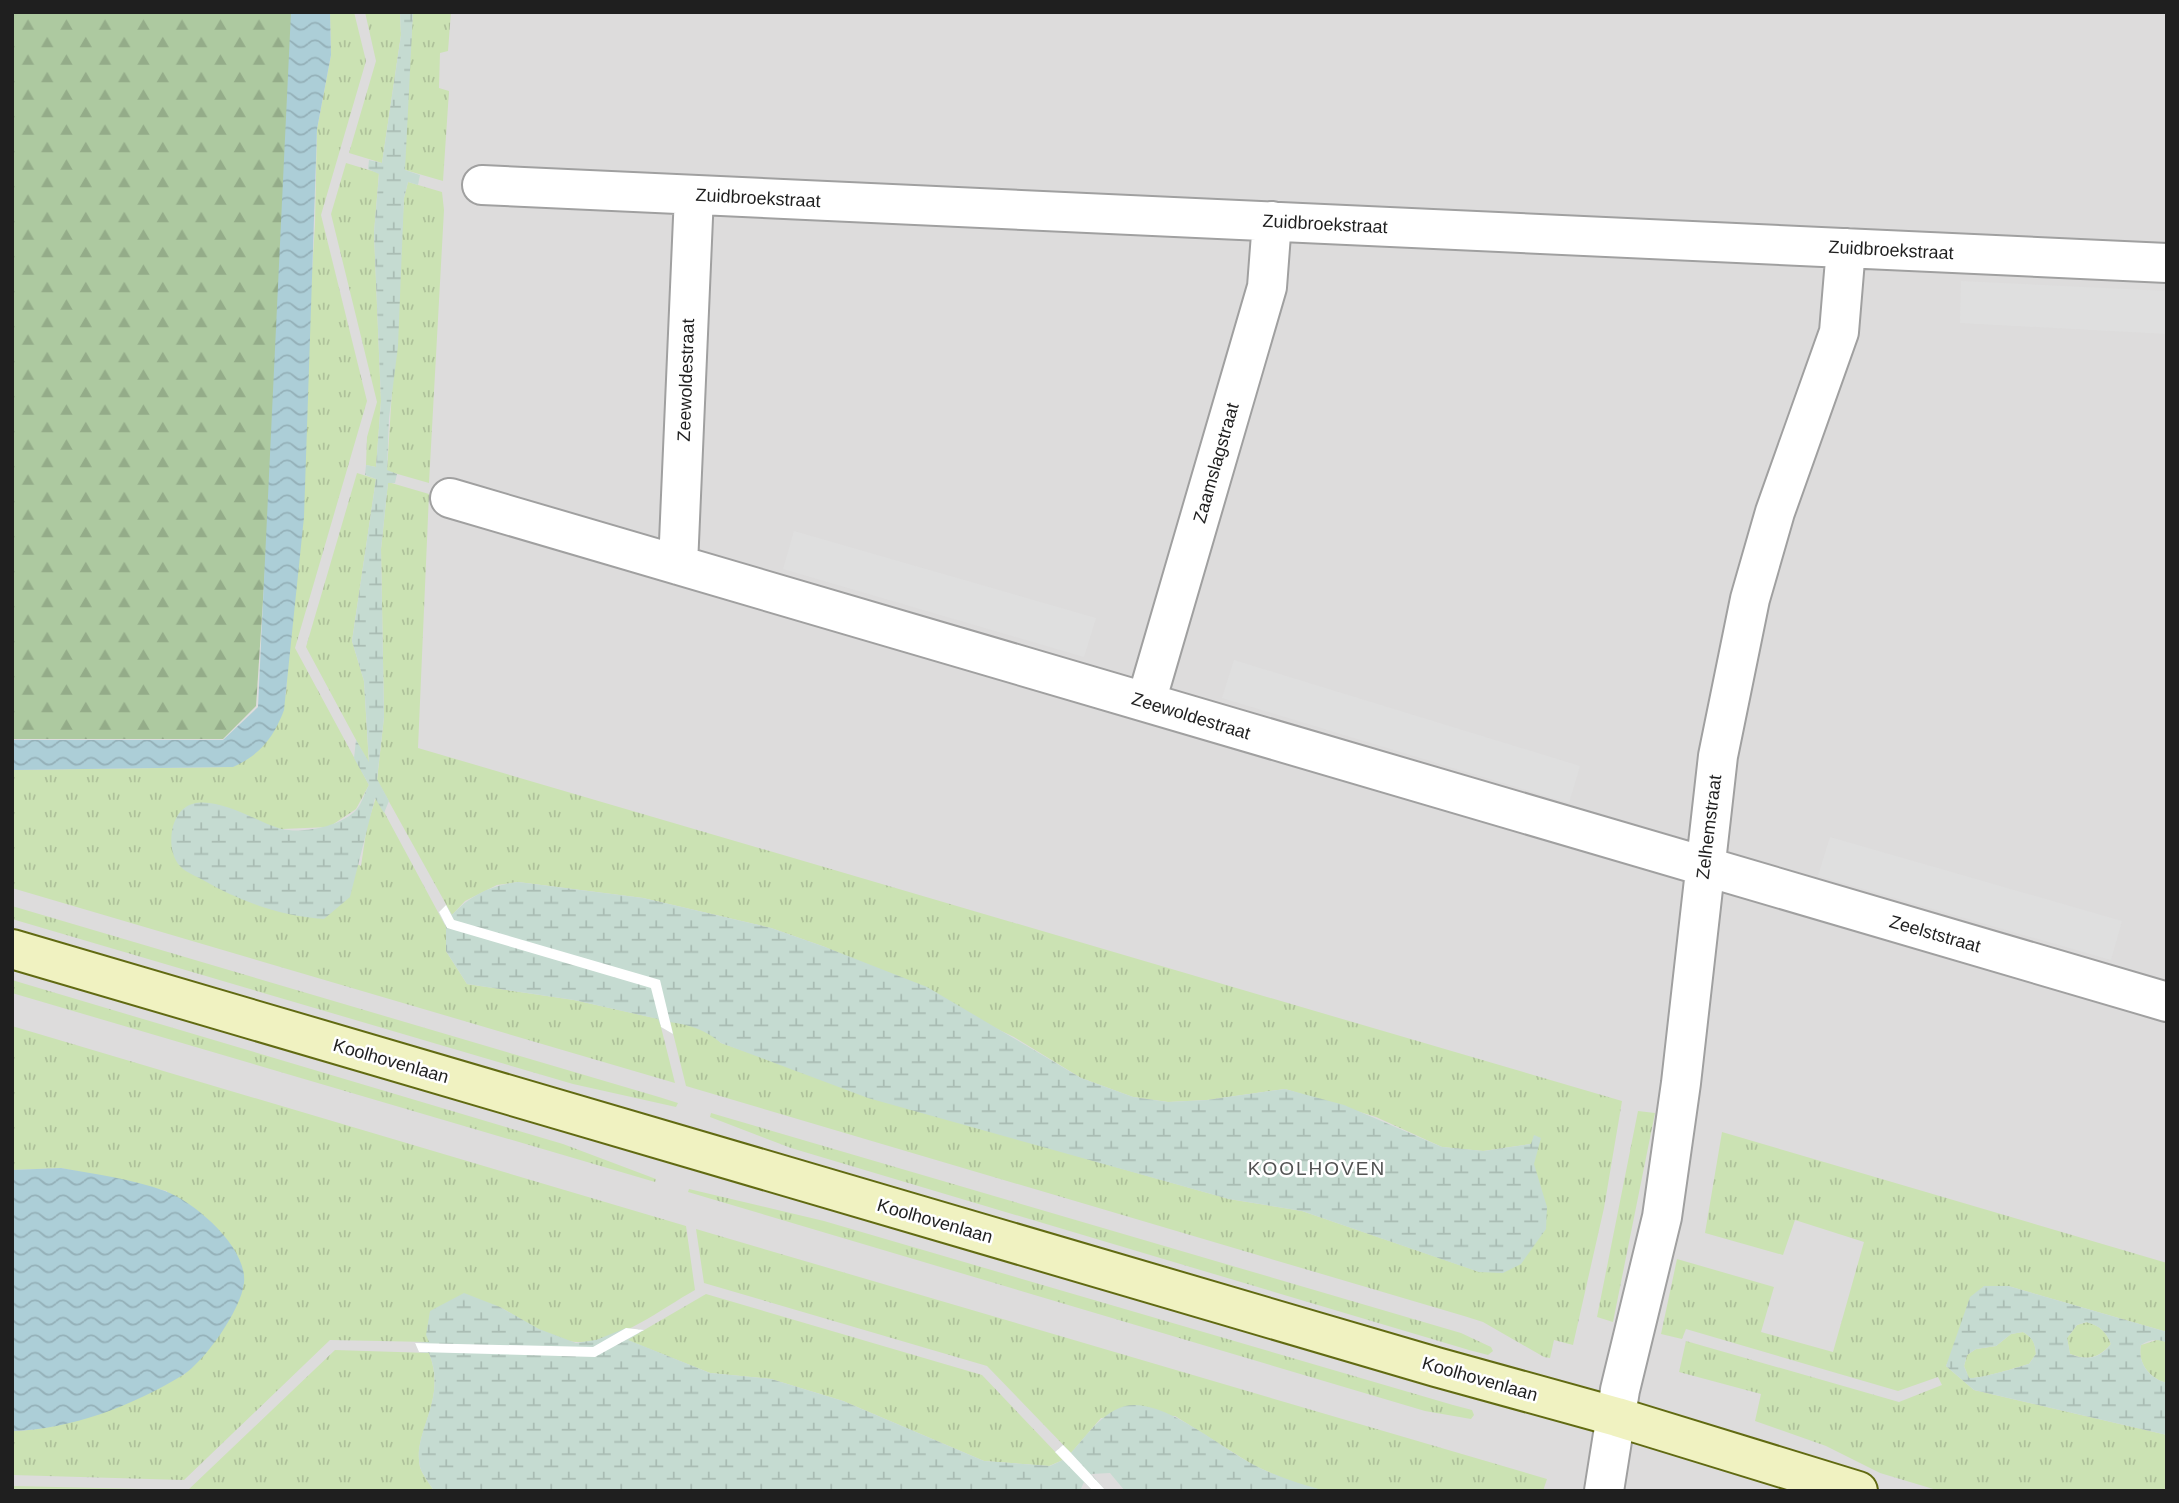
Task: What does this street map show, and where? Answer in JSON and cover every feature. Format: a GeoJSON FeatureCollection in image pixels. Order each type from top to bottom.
{"type":"FeatureCollection","features":[{"type":"Feature","properties":{"kind":"street","name":"Zuidbroekstraat"},"geometry":{"type":"LineString","coordinates":[[482,186],[2167,263]]}},
{"type":"Feature","properties":{"kind":"street","name":"Zeewoldestraat"},"geometry":{"type":"LineString","coordinates":[[678,565],[694,195]]}},
{"type":"Feature","properties":{"kind":"street","name":"Zaamslagstraat"},"geometry":{"type":"LineString","coordinates":[[1146,702],[1267,287],[1272,221]]}},
{"type":"Feature","properties":{"kind":"street","name":"Zelhemstraat"},"geometry":{"type":"LineString","coordinates":[[1604,1491],[1617,1417],[1662,1217],[1681,1083],[1703,867],[1718,756],[1750,599],[1775,512],[1839,332],[1846,247]]}},
{"type":"Feature","properties":{"kind":"street","name":"Zeewoldestraat"},"geometry":{"type":"LineString","coordinates":[[450,498],[1703,867]]}},
{"type":"Feature","properties":{"kind":"street","name":"Zeelststraat"},"geometry":{"type":"LineString","coordinates":[[1703,867],[2167,1002]]}},
{"type":"Feature","properties":{"kind":"street","name":"Koolhovenlaan"},"geometry":{"type":"LineString","coordinates":[[12,949],[1224,1305],[1617,1417],[1858,1491]]}},
{"type":"Feature","properties":{"kind":"shaded area"},"geometry":{"type":"Polygon","coordinates":[[[12,12],[2167,12],[2167,1491],[12,1491],[12,12]]]}},
{"type":"Feature","properties":{"kind":"shaded area"},"geometry":{"type":"Polygon","coordinates":[[[1961,281],[2167,291],[2167,334],[1960,323],[1961,281]]]}},
{"type":"Feature","properties":{"kind":"shaded area"},"geometry":{"type":"Polygon","coordinates":[[[794,531],[1096,618],[1084,657],[783,569],[794,531]]]}},
{"type":"Feature","properties":{"kind":"shaded area"},"geometry":{"type":"Polygon","coordinates":[[[1234,660],[1580,766],[1569,803],[1222,698],[1234,660]]]}},
{"type":"Feature","properties":{"kind":"shaded area"},"geometry":{"type":"Polygon","coordinates":[[[1830,837],[2122,921],[2111,960],[1818,876],[1830,837]]]}},
{"type":"Feature","properties":{"kind":"green space"},"geometry":{"type":"Polygon","coordinates":[[[12,12],[302,12],[256,706],[223,739],[12,739],[12,12]]]}},
{"type":"Feature","properties":{"kind":"green space"},"geometry":{"type":"Polygon","coordinates":[[[330,12],[354,12],[366,61],[321,215],[367,401],[295,648],[369,785],[356,809],[329,827],[282,829],[361,866],[367,826],[376,797],[446,927],[446,951],[467,984],[574,1000],[659,1019],[675,1083],[12,888],[12,770],[233,767],[286,694],[315,224],[317,129],[331,55],[330,12]]]}},
{"type":"Feature","properties":{"kind":"green space"},"geometry":{"type":"Polygon","coordinates":[[[365,12],[400,12],[401,35],[382,163],[349,153],[376,61],[365,12]]]}},
{"type":"Feature","properties":{"kind":"green space"},"geometry":{"type":"Polygon","coordinates":[[[400,12],[413,12],[405,170],[420,175],[418,185],[408,182],[404,198],[398,346],[389,418],[387,470],[397,474],[395,483],[388,483],[381,549],[384,717],[377,779],[389,801],[384,813],[375,798],[350,897],[324,919],[292,915],[262,907],[191,874],[175,859],[171,836],[179,814],[190,805],[204,803],[221,805],[282,829],[322,827],[351,815],[359,807],[369,785],[354,758],[356,740],[369,762],[364,681],[352,641],[376,479],[365,475],[366,465],[376,467],[381,401],[374,233],[379,174],[368,169],[369,160],[382,163],[401,35],[400,12]]]}},
{"type":"Feature","properties":{"kind":"green space"},"geometry":{"type":"Polygon","coordinates":[[[413,12],[451,12],[448,51],[440,53],[439,88],[449,91],[443,181],[405,170],[404,141],[413,12]]]}},
{"type":"Feature","properties":{"kind":"green space"},"geometry":{"type":"Polygon","coordinates":[[[346,163],[379,173],[374,233],[381,401],[376,467],[366,465],[367,437],[377,402],[331,214],[346,163]]]}},
{"type":"Feature","properties":{"kind":"green space"},"geometry":{"type":"Polygon","coordinates":[[[408,182],[442,192],[444,210],[429,483],[387,471],[404,198],[408,182]]]}},
{"type":"Feature","properties":{"kind":"green space"},"geometry":{"type":"Polygon","coordinates":[[[357,473],[376,479],[352,641],[364,681],[369,764],[306,647],[357,473]]]}},
{"type":"Feature","properties":{"kind":"green space"},"geometry":{"type":"Polygon","coordinates":[[[388,482],[429,494],[418,748],[1622,1101],[1604,1208],[1573,1345],[1554,1340],[1550,1358],[1544,1357],[1483,1322],[686,1086],[670,1021],[688,1024],[710,1033],[721,1043],[776,1062],[1084,1158],[1229,1199],[1302,1211],[1480,1272],[1535,1174],[1531,1144],[1483,1151],[1442,1147],[1376,1117],[1285,1089],[1207,1100],[1168,1102],[1133,1097],[1081,1078],[1014,1037],[825,947],[771,928],[643,898],[518,882],[497,885],[465,901],[452,915],[377,780],[384,717],[381,549],[388,482]]]}},
{"type":"Feature","properties":{"kind":"green space"},"geometry":{"type":"Polygon","coordinates":[[[518,882],[643,898],[771,928],[927,987],[1081,1078],[1133,1097],[1168,1102],[1207,1100],[1285,1089],[1344,1105],[1442,1147],[1484,1151],[1531,1144],[1534,1135],[1541,1138],[1534,1164],[1547,1207],[1546,1229],[1521,1264],[1503,1273],[1479,1272],[1302,1211],[1229,1199],[868,1098],[721,1043],[704,1031],[691,1027],[670,1022],[673,1034],[661,1027],[658,1019],[574,1000],[467,984],[446,951],[446,927],[439,912],[446,905],[452,915],[482,892],[518,882]]]}},
{"type":"Feature","properties":{"kind":"green space"},"geometry":{"type":"Polygon","coordinates":[[[12,906],[678,1103],[676,1107],[573,1084],[12,919],[12,906]]]}},
{"type":"Feature","properties":{"kind":"green space"},"geometry":{"type":"Polygon","coordinates":[[[12,980],[563,1144],[656,1179],[655,1182],[12,993],[12,980]]]}},
{"type":"Feature","properties":{"kind":"green space"},"geometry":{"type":"Polygon","coordinates":[[[12,1026],[686,1226],[695,1290],[639,1324],[593,1341],[578,1342],[558,1338],[500,1307],[429,1342],[330,1340],[184,1480],[12,1475],[12,1431],[57,1425],[101,1412],[185,1374],[167,1191],[61,1168],[12,1170],[12,1026]]]}},
{"type":"Feature","properties":{"kind":"green space"},"geometry":{"type":"Polygon","coordinates":[[[1638,1111],[1655,1113],[1613,1322],[1597,1317],[1638,1111]]]}},
{"type":"Feature","properties":{"kind":"green space"},"geometry":{"type":"Polygon","coordinates":[[[711,1113],[1461,1333],[1491,1347],[1493,1351],[1488,1355],[1469,1350],[791,1148],[710,1117],[711,1113]]]}},
{"type":"Feature","properties":{"kind":"green space"},"geometry":{"type":"Polygon","coordinates":[[[1722,1132],[2167,1263],[2167,1332],[2008,1286],[1984,1286],[1946,1366],[1974,1390],[2167,1435],[2167,1491],[1940,1491],[1880,1473],[1826,1446],[1755,1421],[1761,1394],[1679,1372],[1686,1341],[1899,1402],[1942,1385],[1938,1377],[1898,1391],[1686,1329],[1682,1339],[1661,1334],[1677,1259],[1774,1287],[1761,1332],[1833,1352],[1864,1242],[1795,1220],[1783,1255],[1705,1233],[1722,1132]]]}},
{"type":"Feature","properties":{"kind":"green space"},"geometry":{"type":"Polygon","coordinates":[[[689,1189],[824,1221],[1472,1410],[1474,1415],[1471,1419],[1425,1411],[688,1192],[689,1189]]]}},
{"type":"Feature","properties":{"kind":"green space"},"geometry":{"type":"Polygon","coordinates":[[[696,1229],[1547,1479],[1543,1491],[1325,1491],[1293,1483],[1253,1465],[1175,1416],[1101,1418],[1071,1453],[987,1366],[704,1283],[696,1229]]]}},
{"type":"Feature","properties":{"kind":"green space"},"geometry":{"type":"Polygon","coordinates":[[[1984,1286],[2008,1286],[2167,1332],[2167,1343],[2160,1340],[2151,1341],[2141,1345],[2140,1351],[2150,1374],[2167,1383],[2167,1435],[1974,1390],[1946,1366],[1970,1297],[1984,1286]],[[2086,1322],[2077,1325],[2067,1338],[2070,1354],[2082,1358],[2097,1356],[2111,1344],[2102,1330],[2086,1322]],[[2023,1332],[2011,1334],[1996,1346],[1976,1349],[1967,1355],[1964,1366],[1969,1378],[2029,1364],[2036,1354],[2035,1347],[2023,1332]]]}},
{"type":"Feature","properties":{"kind":"green space"},"geometry":{"type":"Polygon","coordinates":[[[464,1293],[500,1307],[539,1329],[576,1343],[596,1340],[626,1328],[644,1330],[628,1340],[710,1373],[771,1379],[843,1401],[984,1461],[1050,1466],[1063,1460],[1055,1452],[1063,1445],[1071,1453],[1106,1415],[1124,1406],[1134,1405],[1164,1412],[1263,1469],[1325,1491],[1125,1491],[1110,1473],[1091,1474],[1106,1491],[1093,1491],[1084,1482],[1080,1491],[434,1491],[421,1470],[419,1454],[432,1401],[434,1370],[429,1353],[419,1352],[415,1343],[429,1342],[426,1335],[430,1311],[464,1293]]]}},
{"type":"Feature","properties":{"kind":"green space"},"geometry":{"type":"Polygon","coordinates":[[[706,1294],[982,1375],[1063,1460],[1049,1466],[984,1461],[843,1401],[771,1379],[710,1373],[627,1340],[706,1294]]]}},
{"type":"Feature","properties":{"kind":"green space"},"geometry":{"type":"Polygon","coordinates":[[[2087,1322],[2102,1330],[2111,1344],[2093,1357],[2070,1354],[2067,1338],[2077,1325],[2087,1322]]]}},
{"type":"Feature","properties":{"kind":"green space"},"geometry":{"type":"Polygon","coordinates":[[[2023,1332],[2031,1338],[2035,1346],[2036,1354],[2029,1364],[1969,1378],[1964,1366],[1967,1355],[1976,1349],[1996,1346],[2011,1334],[2023,1332]]]}},
{"type":"Feature","properties":{"kind":"green space"},"geometry":{"type":"Polygon","coordinates":[[[2160,1339],[2167,1343],[2167,1383],[2150,1374],[2141,1358],[2141,1345],[2160,1339]]]}},
{"type":"Feature","properties":{"kind":"green space"},"geometry":{"type":"Polygon","coordinates":[[[335,1350],[429,1353],[434,1370],[434,1386],[419,1454],[421,1470],[434,1491],[12,1491],[12,1486],[188,1490],[335,1350]]]}},
{"type":"Feature","properties":{"kind":"water"},"geometry":{"type":"Polygon","coordinates":[[[291,12],[330,12],[331,55],[317,129],[304,517],[284,710],[276,729],[265,744],[251,757],[233,767],[12,770],[12,740],[223,740],[258,707],[291,12]]]}},
{"type":"Feature","properties":{"kind":"water"},"geometry":{"type":"Polygon","coordinates":[[[61,1168],[140,1183],[165,1191],[191,1205],[229,1241],[243,1269],[244,1283],[236,1307],[221,1334],[201,1359],[183,1375],[123,1406],[101,1414],[56,1426],[12,1431],[12,1170],[61,1168]]]}},
{"type":"Feature","properties":{"kind":"pier"},"geometry":{"type":"Polygon","coordinates":[[[446,905],[454,920],[660,980],[673,1034],[661,1027],[651,988],[447,928],[439,912],[446,905]]]}},
{"type":"Feature","properties":{"kind":"pier"},"geometry":{"type":"Polygon","coordinates":[[[626,1328],[644,1330],[595,1357],[419,1352],[415,1343],[593,1347],[626,1328]]]}},
{"type":"Feature","properties":{"kind":"pier"},"geometry":{"type":"Polygon","coordinates":[[[1063,1445],[1106,1491],[1093,1491],[1055,1452],[1063,1445]]]}},
{"type":"Feature","properties":{"kind":"district","name":"KOOLHOVEN"},"geometry":{"type":"Point","coordinates":[1317,1168]}}]}
